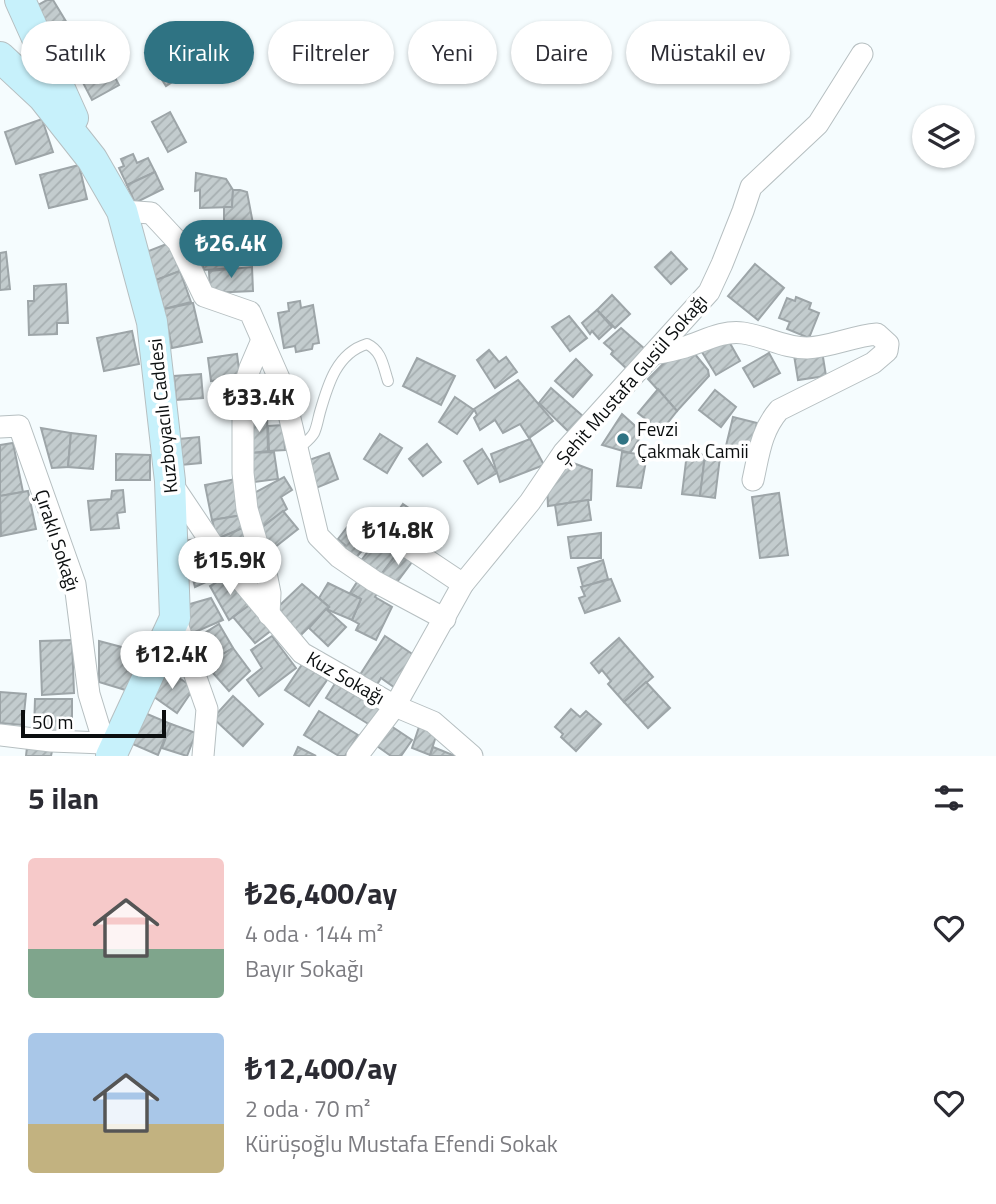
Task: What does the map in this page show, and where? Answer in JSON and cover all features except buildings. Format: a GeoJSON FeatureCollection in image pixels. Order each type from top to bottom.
{"type":"FeatureCollection","features":[{"type":"Feature","properties":{"kind":"street","name":"Kuzboyacılı Caddesi"},"geometry":{"type":"LineString","coordinates":[[20,0],[92,159],[122,211],[152,322],[170,481],[175,618],[108,752]]}},
{"type":"Feature","properties":{"kind":"street","name":"Şehit Mustafa Gusül Sokağı"},"geometry":{"type":"LineString","coordinates":[[357,756],[396,706],[463,584],[530,502],[564,452],[709,292],[751,187],[818,124],[862,54]]}},
{"type":"Feature","properties":{"kind":"street","name":"Kuzboyacılı Caddesi"},"geometry":{"type":"LineString","coordinates":[[0,57],[43,97],[92,159]]}},
{"type":"Feature","properties":{"kind":"street"},"geometry":{"type":"LineString","coordinates":[[122,211],[151,214],[178,242],[204,296],[250,312],[282,385],[318,536],[339,557],[374,581],[444,619]]}},
{"type":"Feature","properties":{"kind":"street"},"geometry":{"type":"LineString","coordinates":[[653,354],[741,332],[804,348],[877,334],[888,344],[887,351],[873,363],[779,410],[769,421],[761,439],[753,480]]}},
{"type":"Feature","properties":{"kind":"street"},"geometry":{"type":"LineString","coordinates":[[262,340],[243,391],[243,473],[247,509],[270,593],[269,615]]}},
{"type":"Feature","properties":{"kind":"street","name":"Çıraklı Sokağı"},"geometry":{"type":"LineString","coordinates":[[0,427],[19,426],[75,583],[89,694],[108,752]]}},
{"type":"Feature","properties":{"kind":"street","name":"Kuz Sokağı"},"geometry":{"type":"LineString","coordinates":[[170,481],[219,554],[302,653],[396,706],[433,722],[472,756]]}},
{"type":"Feature","properties":{"kind":"street"},"geometry":{"type":"LineString","coordinates":[[385,532],[463,584]]}},
{"type":"Feature","properties":{"kind":"street"},"geometry":{"type":"LineString","coordinates":[[175,618],[207,709],[203,756]]}},
{"type":"Feature","properties":{"kind":"street"},"geometry":{"type":"LineString","coordinates":[[0,735],[108,752]]}},
{"type":"Feature","properties":{"kind":"lane"},"geometry":{"type":"LineString","coordinates":[[298,449],[311,438],[331,382],[348,353],[367,344],[375,347],[388,381]]}},
{"type":"Feature","properties":{"kind":"place","name":"Fevzi Çakmak Camii"},"geometry":{"type":"Point","coordinates":[623,439]}}]}
